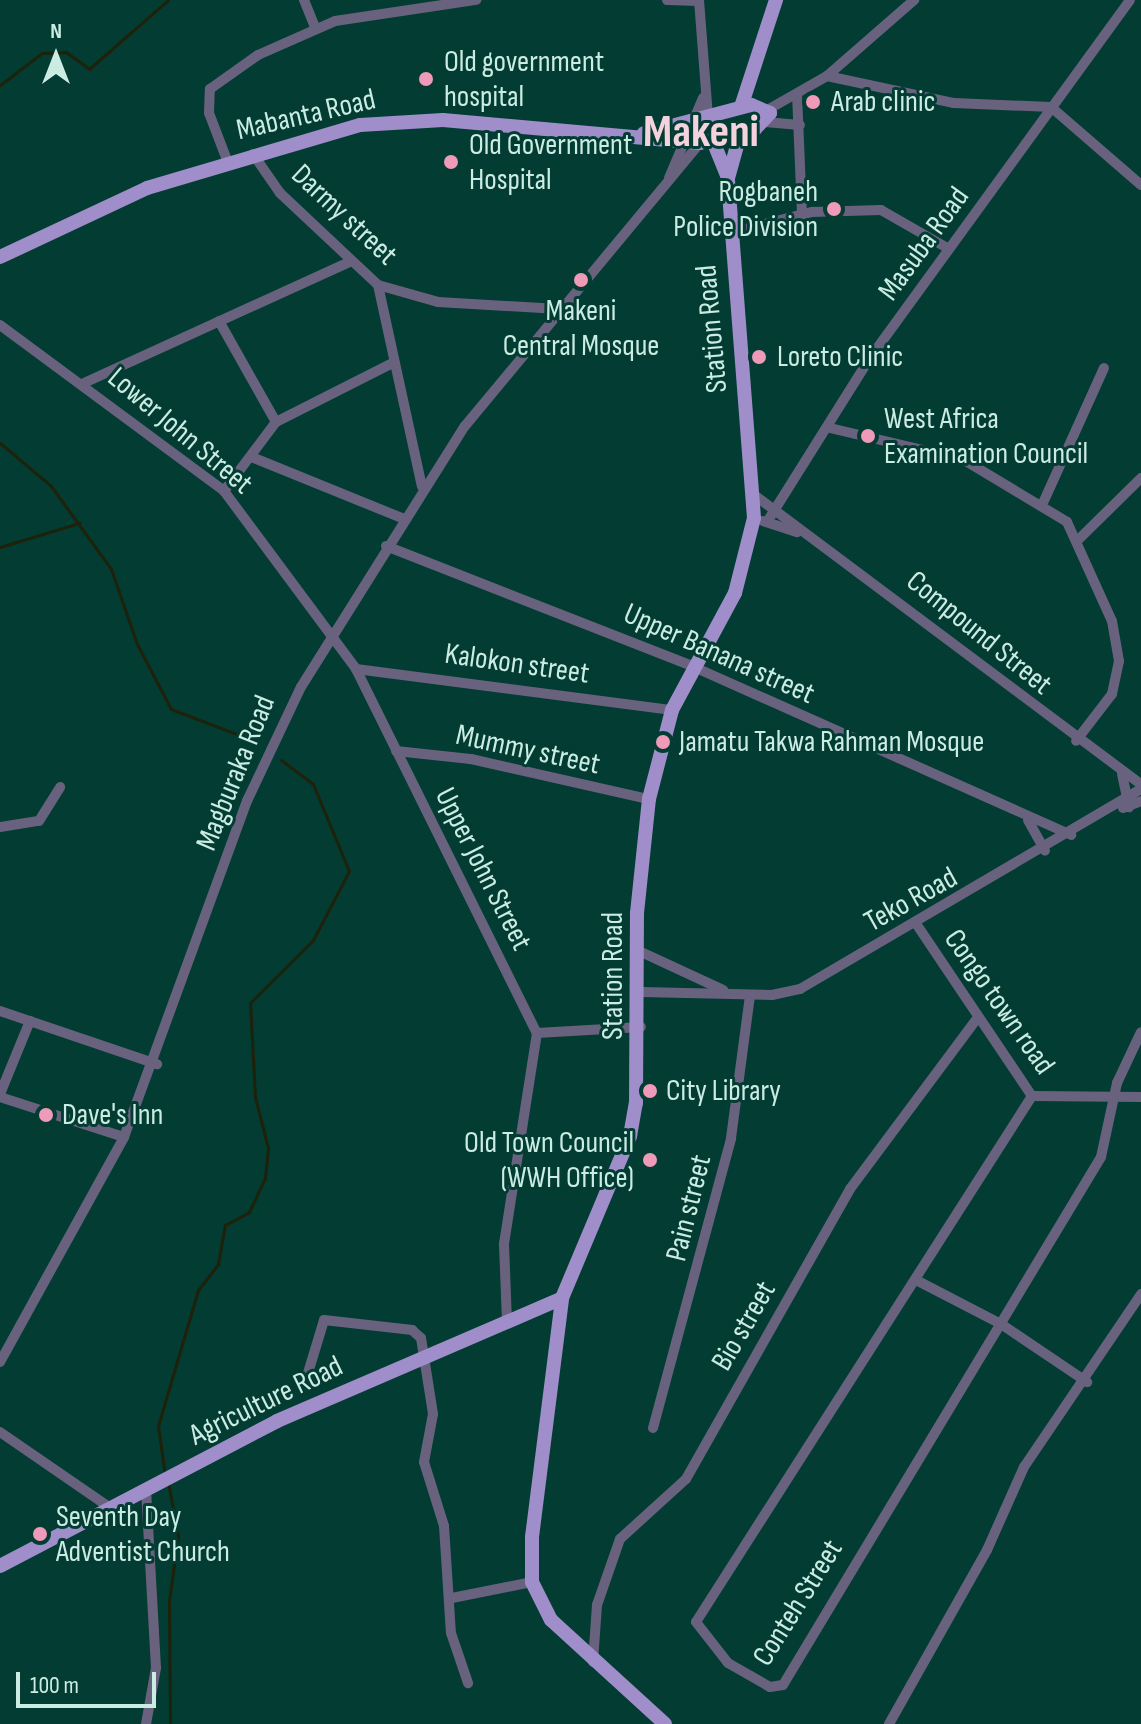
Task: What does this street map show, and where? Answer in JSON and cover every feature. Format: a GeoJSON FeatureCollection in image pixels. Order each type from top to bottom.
{"type":"FeatureCollection","features":[{"type":"Feature","properties":{"kind":"main road"},"geometry":{"type":"LineString","coordinates":[[741,107],[776,0]]}},
{"type":"Feature","properties":{"kind":"main road"},"geometry":{"type":"LineString","coordinates":[[755,69],[765,112]]}},
{"type":"Feature","properties":{"kind":"main road"},"geometry":{"type":"LineString","coordinates":[[644,133],[741,107],[765,112]]}},
{"type":"Feature","properties":{"kind":"main road"},"geometry":{"type":"LineString","coordinates":[[644,133],[681,141],[706,142],[740,135],[765,112]]}},
{"type":"Feature","properties":{"kind":"main road","name":"Mabanta Road"},"geometry":{"type":"LineString","coordinates":[[0,257],[147,188],[252,152],[381,121],[644,133]]}},
{"type":"Feature","properties":{"kind":"main road","name":"Station Road"},"geometry":{"type":"LineString","coordinates":[[532,1582],[562,1298],[630,1136],[641,1027],[639,951],[649,799],[672,710],[735,593],[760,520],[753,494],[730,233],[728,178],[740,135]]}},
{"type":"Feature","properties":{"kind":"main road","name":"Station Road"},"geometry":{"type":"LineString","coordinates":[[706,142],[728,178]]}},
{"type":"Feature","properties":{"kind":"main road","name":"Agriculture Road"},"geometry":{"type":"LineString","coordinates":[[0,1566],[178,1472],[429,1353],[562,1298]]}},
{"type":"Feature","properties":{"kind":"main road"},"geometry":{"type":"LineString","coordinates":[[532,1582],[551,1620],[593,1664],[665,1724]]}},
{"type":"Feature","properties":{"kind":"street"},"geometry":{"type":"LineString","coordinates":[[304,0],[316,29]]}},
{"type":"Feature","properties":{"kind":"street"},"geometry":{"type":"LineString","coordinates":[[227,160],[209,113],[210,89],[258,55],[316,29],[476,0]]}},
{"type":"Feature","properties":{"kind":"street"},"geometry":{"type":"LineString","coordinates":[[667,0],[699,1],[703,98],[708,118]]}},
{"type":"Feature","properties":{"kind":"street"},"geometry":{"type":"LineString","coordinates":[[765,112],[827,76],[914,0]]}},
{"type":"Feature","properties":{"kind":"street","name":"Masuba Road"},"geometry":{"type":"LineString","coordinates":[[760,520],[830,428],[870,358],[1130,0]]}},
{"type":"Feature","properties":{"kind":"street"},"geometry":{"type":"LineString","coordinates":[[827,76],[954,103],[1051,107],[1141,185]]}},
{"type":"Feature","properties":{"kind":"street"},"geometry":{"type":"LineString","coordinates":[[797,94],[802,214]]}},
{"type":"Feature","properties":{"kind":"street","name":"Magburaka Road"},"geometry":{"type":"LineString","coordinates":[[668,180],[681,141],[703,98]]}},
{"type":"Feature","properties":{"kind":"street"},"geometry":{"type":"LineString","coordinates":[[765,112],[800,125]]}},
{"type":"Feature","properties":{"kind":"street","name":"Magburaka Road"},"geometry":{"type":"LineString","coordinates":[[0,1362],[124,1137],[157,1064],[267,752],[332,638],[422,486],[559,309],[668,180],[706,142]]}},
{"type":"Feature","properties":{"kind":"street","name":"Darmy street"},"geometry":{"type":"LineString","coordinates":[[252,152],[280,193],[378,285],[438,302],[559,309]]}},
{"type":"Feature","properties":{"kind":"street"},"geometry":{"type":"LineString","coordinates":[[730,233],[802,214],[886,211],[949,249]]}},
{"type":"Feature","properties":{"kind":"street"},"geometry":{"type":"LineString","coordinates":[[84,383],[350,262]]}},
{"type":"Feature","properties":{"kind":"street"},"geometry":{"type":"LineString","coordinates":[[378,285],[391,364],[422,486]]}},
{"type":"Feature","properties":{"kind":"street"},"geometry":{"type":"LineString","coordinates":[[219,321],[276,422]]}},
{"type":"Feature","properties":{"kind":"street","name":"Lower John Street"},"geometry":{"type":"LineString","coordinates":[[0,325],[84,383],[224,491],[332,638]]}},
{"type":"Feature","properties":{"kind":"street"},"geometry":{"type":"LineString","coordinates":[[224,491],[254,458],[276,422],[391,364]]}},
{"type":"Feature","properties":{"kind":"street"},"geometry":{"type":"LineString","coordinates":[[1043,503],[1104,368]]}},
{"type":"Feature","properties":{"kind":"street"},"geometry":{"type":"LineString","coordinates":[[830,428],[964,460],[1043,503],[1079,539],[1119,661],[1112,694],[1076,741]]}},
{"type":"Feature","properties":{"kind":"street"},"geometry":{"type":"LineString","coordinates":[[254,458],[402,518]]}},
{"type":"Feature","properties":{"kind":"street"},"geometry":{"type":"LineString","coordinates":[[1079,539],[1141,478]]}},
{"type":"Feature","properties":{"kind":"street","name":"Compound Street"},"geometry":{"type":"LineString","coordinates":[[753,494],[803,534],[866,572],[1076,741],[1141,786]]}},
{"type":"Feature","properties":{"kind":"street","name":"Compound Street"},"geometry":{"type":"LineString","coordinates":[[760,520],[803,534]]}},
{"type":"Feature","properties":{"kind":"street","name":"Upper Banana street"},"geometry":{"type":"LineString","coordinates":[[386,546],[694,667],[1027,819],[1071,835]]}},
{"type":"Feature","properties":{"kind":"street","name":"Upper John Street"},"geometry":{"type":"LineString","coordinates":[[332,638],[356,669],[537,1033]]}},
{"type":"Feature","properties":{"kind":"street","name":"Kalokon street"},"geometry":{"type":"LineString","coordinates":[[356,669],[672,710]]}},
{"type":"Feature","properties":{"kind":"street","name":"Mummy street"},"geometry":{"type":"LineString","coordinates":[[396,751],[471,759],[649,799]]}},
{"type":"Feature","properties":{"kind":"street"},"geometry":{"type":"LineString","coordinates":[[1122,774],[1127,801]]}},
{"type":"Feature","properties":{"kind":"street","name":"Teko Road"},"geometry":{"type":"LineString","coordinates":[[641,992],[725,991],[750,996],[800,989],[1045,851],[1127,801],[1141,786]]}},
{"type":"Feature","properties":{"kind":"street"},"geometry":{"type":"LineString","coordinates":[[0,827],[39,821],[60,787]]}},
{"type":"Feature","properties":{"kind":"street","name":"Teko Road"},"geometry":{"type":"LineString","coordinates":[[1127,801],[1141,801]]}},
{"type":"Feature","properties":{"kind":"street"},"geometry":{"type":"LineString","coordinates":[[1027,819],[1045,851]]}},
{"type":"Feature","properties":{"kind":"street","name":"Congo town road"},"geometry":{"type":"LineString","coordinates":[[917,925],[976,1020],[1032,1096],[1141,1097]]}},
{"type":"Feature","properties":{"kind":"street","name":"Teko Road"},"geometry":{"type":"LineString","coordinates":[[639,951],[725,991]]}},
{"type":"Feature","properties":{"kind":"street","name":"Pain street"},"geometry":{"type":"LineString","coordinates":[[653,1428],[731,1138],[750,996]]}},
{"type":"Feature","properties":{"kind":"street"},"geometry":{"type":"LineString","coordinates":[[0,1011],[157,1064]]}},
{"type":"Feature","properties":{"kind":"street","name":"Bio street"},"geometry":{"type":"LineString","coordinates":[[593,1664],[597,1605],[620,1539],[686,1479],[850,1189],[976,1020]]}},
{"type":"Feature","properties":{"kind":"street"},"geometry":{"type":"LineString","coordinates":[[30,1021],[0,1095],[124,1137]]}},
{"type":"Feature","properties":{"kind":"street"},"geometry":{"type":"LineString","coordinates":[[507,1321],[504,1244],[537,1033],[641,1027]]}},
{"type":"Feature","properties":{"kind":"street","name":"Conteh Street"},"geometry":{"type":"LineString","coordinates":[[1032,1096],[696,1622],[728,1663],[770,1687],[783,1685],[1101,1157],[1113,1099],[1141,1032]]}},
{"type":"Feature","properties":{"kind":"street"},"geometry":{"type":"LineString","coordinates":[[916,1280],[1001,1324],[1087,1382]]}},
{"type":"Feature","properties":{"kind":"street"},"geometry":{"type":"LineString","coordinates":[[889,1724],[987,1550],[1024,1467],[1087,1382],[1141,1294]]}},
{"type":"Feature","properties":{"kind":"street"},"geometry":{"type":"LineString","coordinates":[[304,1386],[324,1320],[412,1330],[429,1353],[433,1414],[424,1462],[444,1526],[452,1598],[451,1633],[468,1683]]}},
{"type":"Feature","properties":{"kind":"street"},"geometry":{"type":"LineString","coordinates":[[0,1432],[112,1509]]}},
{"type":"Feature","properties":{"kind":"street"},"geometry":{"type":"LineString","coordinates":[[146,1724],[156,1668],[150,1487]]}},
{"type":"Feature","properties":{"kind":"street"},"geometry":{"type":"LineString","coordinates":[[452,1598],[532,1582]]}},
{"type":"Feature","properties":{"kind":"waterway"},"geometry":{"type":"LineString","coordinates":[[0,85],[42,53],[66,52],[89,69],[168,0]]}},
{"type":"Feature","properties":{"kind":"waterway"},"geometry":{"type":"LineString","coordinates":[[0,443],[51,486],[111,569],[137,644],[171,709],[255,741]]}},
{"type":"Feature","properties":{"kind":"waterway"},"geometry":{"type":"LineString","coordinates":[[0,547],[79,523]]}},
{"type":"Feature","properties":{"kind":"waterway"},"geometry":{"type":"LineString","coordinates":[[165,1475],[158,1426],[198,1290],[218,1264],[225,1225],[249,1212],[265,1178],[268,1148],[255,1097],[250,1003],[313,940],[349,871],[313,784],[281,760]]}},
{"type":"Feature","properties":{"kind":"waterway"},"geometry":{"type":"LineString","coordinates":[[168,1482],[178,1536],[169,1601],[170,1724]]}},
{"type":"Feature","properties":{"kind":"place","name":"Old government hospital"},"geometry":{"type":"Point","coordinates":[426,79]}},
{"type":"Feature","properties":{"kind":"place","name":"Arab clinic"},"geometry":{"type":"Point","coordinates":[813,102]}},
{"type":"Feature","properties":{"kind":"place","name":"Old Government Hospital"},"geometry":{"type":"Point","coordinates":[451,162]}},
{"type":"Feature","properties":{"kind":"place","name":"Rogbaneh Police Division"},"geometry":{"type":"Point","coordinates":[834,209]}},
{"type":"Feature","properties":{"kind":"place","name":"Makeni Central Mosque"},"geometry":{"type":"Point","coordinates":[581,280]}},
{"type":"Feature","properties":{"kind":"place","name":"Loreto Clinic"},"geometry":{"type":"Point","coordinates":[759,357]}},
{"type":"Feature","properties":{"kind":"place","name":"West Africa Examination Council"},"geometry":{"type":"Point","coordinates":[868,436]}},
{"type":"Feature","properties":{"kind":"place","name":"Jamatu Takwa Rahman Mosque"},"geometry":{"type":"Point","coordinates":[663,742]}},
{"type":"Feature","properties":{"kind":"place","name":"City Library"},"geometry":{"type":"Point","coordinates":[650,1091]}},
{"type":"Feature","properties":{"kind":"place","name":"Dave's Inn"},"geometry":{"type":"Point","coordinates":[46,1115]}},
{"type":"Feature","properties":{"kind":"place","name":"Old Town Council (WWH Office)"},"geometry":{"type":"Point","coordinates":[650,1160]}},
{"type":"Feature","properties":{"kind":"place","name":"Seventh Day Adventist Church"},"geometry":{"type":"Point","coordinates":[40,1534]}},
{"type":"Feature","properties":{"kind":"district","name":"Makeni"},"geometry":{"type":"Point","coordinates":[701,133]}}]}
